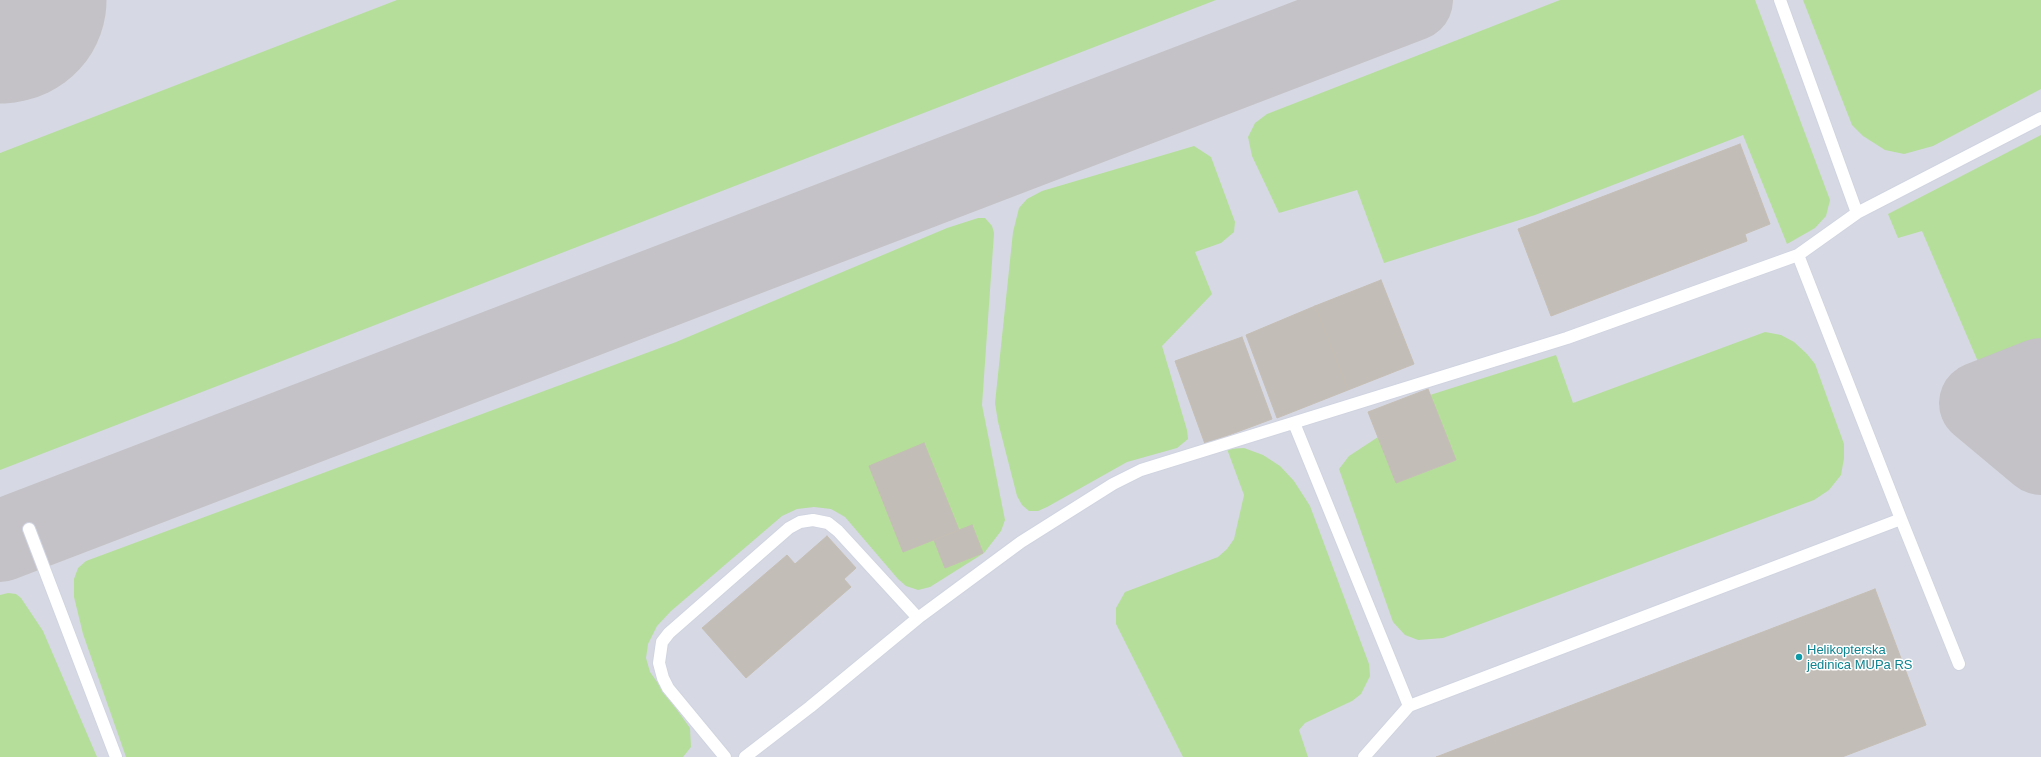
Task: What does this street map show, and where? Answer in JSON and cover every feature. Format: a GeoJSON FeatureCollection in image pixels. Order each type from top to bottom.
{"type":"FeatureCollection","features":[{"type":"Feature","properties":{"kind":"lane"},"geometry":{"type":"LineString","coordinates":[[1780,0],[1857,213]]}},
{"type":"Feature","properties":{"kind":"lane"},"geometry":{"type":"LineString","coordinates":[[745,757],[810,707],[918,618],[1021,542],[1113,484],[1141,470],[1567,338],[1798,255],[1857,213],[2041,118]]}},
{"type":"Feature","properties":{"kind":"lane"},"geometry":{"type":"LineString","coordinates":[[1798,255],[1959,664]]}},
{"type":"Feature","properties":{"kind":"lane"},"geometry":{"type":"LineString","coordinates":[[1294,423],[1409,706]]}},
{"type":"Feature","properties":{"kind":"lane"},"geometry":{"type":"LineString","coordinates":[[1364,757],[1409,706],[1901,519]]}},
{"type":"Feature","properties":{"kind":"lane"},"geometry":{"type":"LineString","coordinates":[[725,757],[668,688],[659,664],[662,642],[668,633],[790,528],[800,522],[813,520],[828,523],[838,531],[918,618]]}},
{"type":"Feature","properties":{"kind":"lane"},"geometry":{"type":"LineString","coordinates":[[29,529],[116,757]]}},
{"type":"Feature","properties":{"kind":"shaded area"},"geometry":{"type":"Polygon","coordinates":[[[0,0],[2041,0],[2041,757],[0,757],[0,0]]]}},
{"type":"Feature","properties":{"kind":"green space"},"geometry":{"type":"Polygon","coordinates":[[[397,0],[1216,0],[0,470],[0,153],[397,0]]]}},
{"type":"Feature","properties":{"kind":"green space"},"geometry":{"type":"Polygon","coordinates":[[[1560,0],[1755,0],[1830,200],[1826,216],[1815,228],[1787,244],[1743,135],[1535,215],[1384,263],[1357,190],[1279,213],[1252,156],[1248,137],[1255,123],[1267,114],[1560,0]]]}},
{"type":"Feature","properties":{"kind":"green space"},"geometry":{"type":"Polygon","coordinates":[[[1803,0],[2041,0],[2041,89],[1933,146],[1904,154],[1885,150],[1863,136],[1852,125],[1803,0]]]}},
{"type":"Feature","properties":{"kind":"green space"},"geometry":{"type":"Polygon","coordinates":[[[2041,135],[2041,358],[1985,378],[1922,231],[1898,238],[1888,214],[2041,135]]]}},
{"type":"Feature","properties":{"kind":"green space"},"geometry":{"type":"Polygon","coordinates":[[[1194,146],[1211,157],[1235,222],[1234,232],[1221,243],[1195,252],[1212,294],[1162,346],[1187,430],[1188,439],[1177,448],[1127,462],[1047,507],[1038,511],[1029,511],[1022,505],[1017,496],[998,422],[995,403],[1013,232],[1019,208],[1027,199],[1042,191],[1194,146]]]}},
{"type":"Feature","properties":{"kind":"green space"},"geometry":{"type":"Polygon","coordinates":[[[978,218],[985,218],[992,226],[994,233],[982,405],[1005,520],[1001,531],[984,553],[930,587],[918,590],[906,586],[898,579],[845,517],[831,509],[814,507],[797,509],[782,516],[671,611],[657,626],[648,644],[646,658],[650,672],[690,728],[691,747],[683,757],[126,757],[83,634],[74,597],[74,579],[78,568],[86,561],[676,342],[947,228],[978,218]]]}},
{"type":"Feature","properties":{"kind":"green space"},"geometry":{"type":"Polygon","coordinates":[[[1765,332],[1781,335],[1794,342],[1815,364],[1844,444],[1844,458],[1841,475],[1829,490],[1814,500],[1443,638],[1418,640],[1405,635],[1393,622],[1339,469],[1349,456],[1378,437],[1396,483],[1456,460],[1430,395],[1556,355],[1573,403],[1765,332]]]}},
{"type":"Feature","properties":{"kind":"green space"},"geometry":{"type":"Polygon","coordinates":[[[1244,448],[1263,455],[1280,466],[1294,481],[1310,506],[1369,664],[1370,676],[1361,694],[1352,701],[1305,723],[1299,730],[1308,757],[1183,757],[1116,624],[1116,608],[1125,592],[1218,557],[1227,549],[1234,539],[1244,495],[1227,449],[1244,448]]]}},
{"type":"Feature","properties":{"kind":"green space"},"geometry":{"type":"Polygon","coordinates":[[[8,593],[16,594],[21,598],[43,631],[97,757],[0,757],[0,595],[8,593]]]}},
{"type":"Feature","properties":{"kind":"building"},"geometry":{"type":"Polygon","coordinates":[[[1740,144],[1770,224],[1745,234],[1747,241],[1551,316],[1518,229],[1740,144]]]}},
{"type":"Feature","properties":{"kind":"building"},"geometry":{"type":"Polygon","coordinates":[[[1381,280],[1414,364],[1348,390],[1315,306],[1381,280]]]}},
{"type":"Feature","properties":{"kind":"building"},"geometry":{"type":"Polygon","coordinates":[[[1315,306],[1348,390],[1277,418],[1246,335],[1315,306]]]}},
{"type":"Feature","properties":{"kind":"building"},"geometry":{"type":"Polygon","coordinates":[[[1242,337],[1272,419],[1205,444],[1175,361],[1242,337]]]}},
{"type":"Feature","properties":{"kind":"building"},"geometry":{"type":"Polygon","coordinates":[[[1428,389],[1456,460],[1396,483],[1368,412],[1428,389]]]}},
{"type":"Feature","properties":{"kind":"building"},"geometry":{"type":"Polygon","coordinates":[[[924,443],[959,530],[903,552],[869,466],[924,443]]]}},
{"type":"Feature","properties":{"kind":"building"},"geometry":{"type":"Polygon","coordinates":[[[972,525],[983,553],[945,568],[934,540],[972,525]]]}},
{"type":"Feature","properties":{"kind":"building"},"geometry":{"type":"Polygon","coordinates":[[[827,536],[856,568],[844,579],[851,587],[746,678],[702,628],[787,555],[795,564],[827,536]]]}},
{"type":"Feature","properties":{"kind":"building","name":"Helikopterska jedinica MUPa RS"},"geometry":{"type":"Polygon","coordinates":[[[1875,589],[1926,725],[1842,757],[1436,757],[1875,589]]]}},
{"type":"Feature","properties":{"kind":"taxiway"},"geometry":{"type":"LineString","coordinates":[[0,541],[1412,0]]}},
{"type":"Feature","properties":{"kind":"taxiway"},"geometry":{"type":"LineString","coordinates":[[2041,379],[1980,403],[2041,454]]}},
{"type":"Feature","properties":{"kind":"runway"},"geometry":{"type":"LineString","coordinates":[[0,1],[4,0]]}},
{"type":"Feature","properties":{"kind":"place","name":"Helikopterska jedinica MUPa RS"},"geometry":{"type":"Point","coordinates":[1799,657]}}]}
